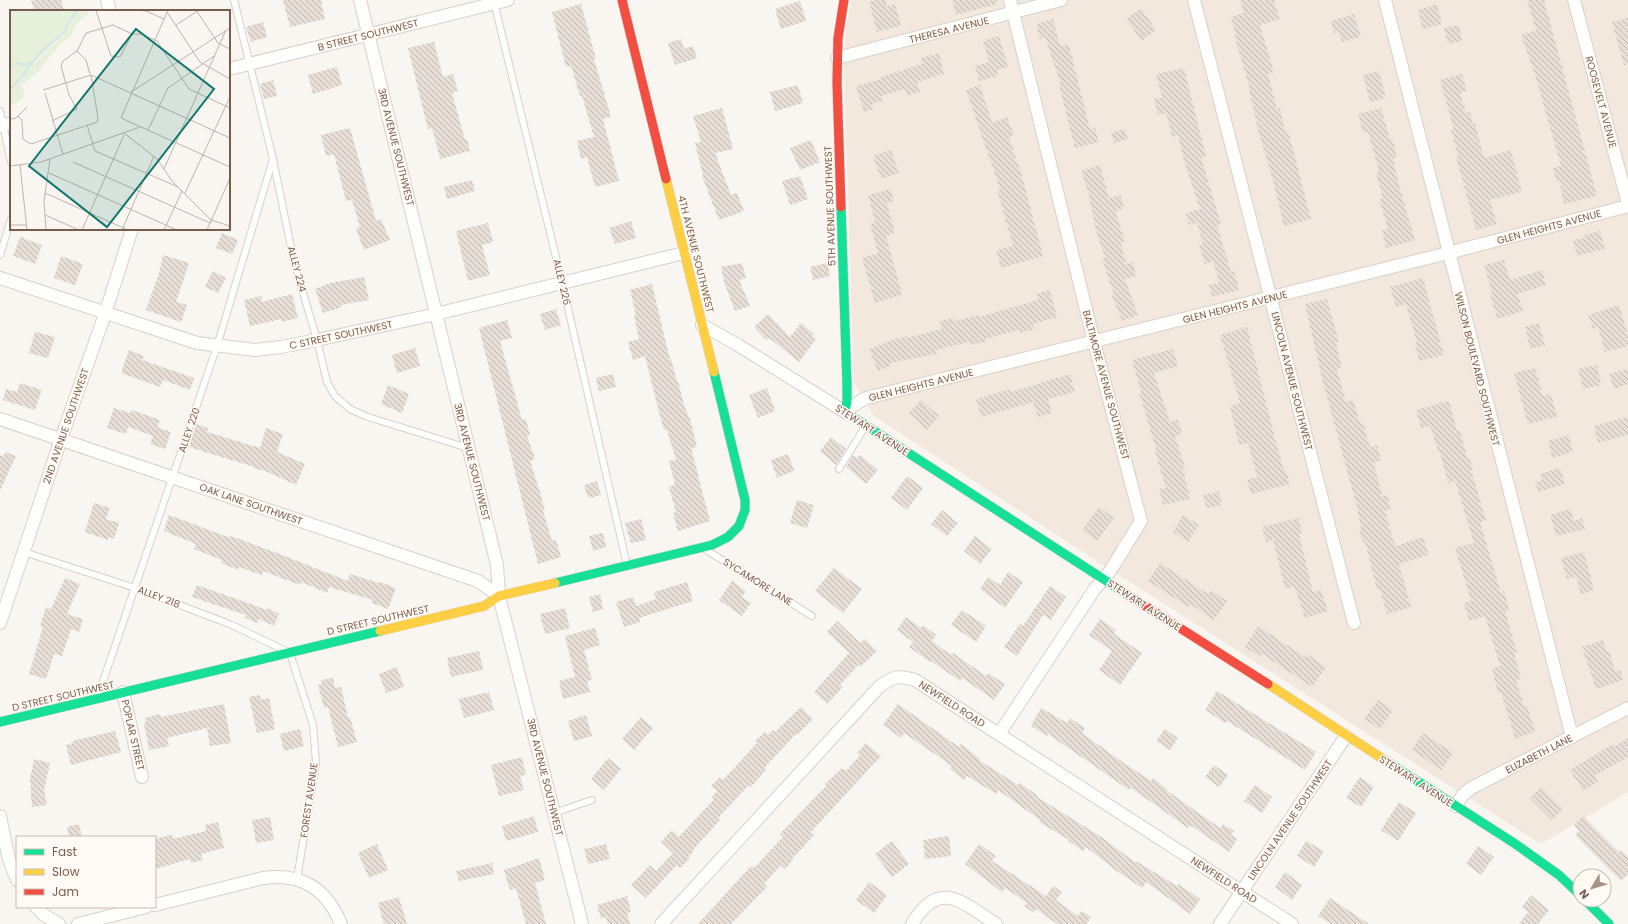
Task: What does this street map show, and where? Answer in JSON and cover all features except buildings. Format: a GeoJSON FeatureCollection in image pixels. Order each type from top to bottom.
{"type":"FeatureCollection","features":[{"type":"Feature","properties":{"kind":"street"},"geometry":{"type":"LineString","coordinates":[[107,0],[110,10]]}},
{"type":"Feature","properties":{"kind":"street","name":"3RD AVENUE SOUTHWEST"},"geometry":{"type":"LineString","coordinates":[[360,0],[497,565],[499,596],[582,924]]}},
{"type":"Feature","properties":{"kind":"street","name":"B STREET SOUTHWEST"},"geometry":{"type":"LineString","coordinates":[[230,69],[494,2],[508,0]]}},
{"type":"Feature","properties":{"kind":"street","name":"4TH AVENUE SOUTHWEST"},"geometry":{"type":"LineString","coordinates":[[622,0],[745,500],[745,513]]}},
{"type":"Feature","properties":{"kind":"street","name":"5TH AVENUE SOUTHWEST"},"geometry":{"type":"LineString","coordinates":[[844,0],[839,22],[837,58],[847,385],[845,412]]}},
{"type":"Feature","properties":{"kind":"street","name":"BALTIMORE AVENUE SOUTHWEST"},"geometry":{"type":"LineString","coordinates":[[999,734],[1094,590],[1110,571],[1141,520],[1094,342],[1010,0]]}},
{"type":"Feature","properties":{"kind":"street","name":"THERESA AVENUE"},"geometry":{"type":"LineString","coordinates":[[837,58],[1061,0]]}},
{"type":"Feature","properties":{"kind":"street","name":"LINCOLN AVENUE SOUTHWEST"},"geometry":{"type":"LineString","coordinates":[[1194,0],[1354,623]]}},
{"type":"Feature","properties":{"kind":"street","name":"WILSON BOULEVARD SOUTHWEST"},"geometry":{"type":"LineString","coordinates":[[1385,0],[1572,737]]}},
{"type":"Feature","properties":{"kind":"street","name":"ROOSEVELT AVENUE"},"geometry":{"type":"LineString","coordinates":[[1574,0],[1628,205]]}},
{"type":"Feature","properties":{"kind":"street","name":"GLEN HEIGHTS AVENUE"},"geometry":{"type":"LineString","coordinates":[[845,412],[866,398],[1448,253],[1628,205]]}},
{"type":"Feature","properties":{"kind":"street","name":"2ND AVENUE SOUTHWEST"},"geometry":{"type":"LineString","coordinates":[[0,623],[60,439],[105,314],[132,230]]}},
{"type":"Feature","properties":{"kind":"street","name":"C STREET SOUTHWEST"},"geometry":{"type":"LineString","coordinates":[[0,278],[105,314],[197,343],[255,350],[317,340],[436,314],[684,253]]}},
{"type":"Feature","properties":{"kind":"street","name":"STEWART AVENUE"},"geometry":{"type":"LineString","coordinates":[[702,325],[738,345],[845,412],[1456,806],[1537,859],[1559,875],[1572,887]]}},
{"type":"Feature","properties":{"kind":"street","name":"OAK LANE SOUTHWEST"},"geometry":{"type":"LineString","coordinates":[[0,419],[478,581],[499,596]]}},
{"type":"Feature","properties":{"kind":"street","name":"D STREET SOUTHWEST"},"geometry":{"type":"LineString","coordinates":[[0,722],[484,606],[499,596],[704,548],[719,543],[733,534],[743,520],[745,513]]}},
{"type":"Feature","properties":{"kind":"street","name":"NEWFIELD ROAD"},"geometry":{"type":"LineString","coordinates":[[661,924],[879,687],[887,680],[896,676],[915,680],[1292,924]]}},
{"type":"Feature","properties":{"kind":"street","name":"POPLAR STREET"},"geometry":{"type":"LineString","coordinates":[[123,692],[142,777]]}},
{"type":"Feature","properties":{"kind":"street","name":"ELIZABETH LANE"},"geometry":{"type":"LineString","coordinates":[[1456,806],[1462,796],[1472,788],[1628,708]]}},
{"type":"Feature","properties":{"kind":"street","name":"LINCOLN AVENUE SOUTHWEST"},"geometry":{"type":"LineString","coordinates":[[1220,924],[1346,736]]}},
{"type":"Feature","properties":{"kind":"street"},"geometry":{"type":"LineString","coordinates":[[0,816],[10,860],[16,877]]}},
{"type":"Feature","properties":{"kind":"street"},"geometry":{"type":"LineString","coordinates":[[156,905],[263,878],[279,876],[297,879],[315,888],[329,901],[342,924]]}},
{"type":"Feature","properties":{"kind":"street"},"geometry":{"type":"LineString","coordinates":[[912,924],[926,904],[936,899],[946,897],[957,900],[996,924]]}},
{"type":"Feature","properties":{"kind":"street"},"geometry":{"type":"LineString","coordinates":[[37,908],[44,915],[59,924]]}},
{"type":"Feature","properties":{"kind":"street"},"geometry":{"type":"LineString","coordinates":[[78,924],[142,908]]}},
{"type":"Feature","properties":{"kind":"street"},"geometry":{"type":"LineString","coordinates":[[1593,908],[1608,924]]}},
{"type":"Feature","properties":{"kind":"lane","name":"ALLEY 224"},"geometry":{"type":"LineString","coordinates":[[234,0],[273,159],[294,262],[328,382],[335,396],[350,409],[368,418],[468,448]]}},
{"type":"Feature","properties":{"kind":"lane","name":"ALLEY 226"},"geometry":{"type":"LineString","coordinates":[[494,2],[562,282],[627,565]]}},
{"type":"Feature","properties":{"kind":"lane"},"geometry":{"type":"LineString","coordinates":[[0,111],[5,125],[10,156]]}},
{"type":"Feature","properties":{"kind":"lane","name":"ALLEY 220"},"geometry":{"type":"LineString","coordinates":[[98,699],[217,346],[273,159]]}},
{"type":"Feature","properties":{"kind":"lane"},"geometry":{"type":"LineString","coordinates":[[0,255],[10,222]]}},
{"type":"Feature","properties":{"kind":"lane"},"geometry":{"type":"LineString","coordinates":[[839,469],[866,426]]}},
{"type":"Feature","properties":{"kind":"lane","name":"SYCAMORE LANE"},"geometry":{"type":"LineString","coordinates":[[704,548],[812,616]]}},
{"type":"Feature","properties":{"kind":"lane","name":"ALLEY 218"},"geometry":{"type":"LineString","coordinates":[[24,552],[135,588],[232,625],[290,653]]}},
{"type":"Feature","properties":{"kind":"lane","name":"FOREST AVENUE"},"geometry":{"type":"LineString","coordinates":[[290,653],[313,725],[316,763],[297,879]]}},
{"type":"Feature","properties":{"kind":"lane"},"geometry":{"type":"LineString","coordinates":[[554,812],[592,800]]}},
{"type":"Feature","properties":{"kind":"shaded area"},"geometry":{"type":"Polygon","coordinates":[[[852,0],[1628,0],[1628,792],[1541,844],[1100,563],[874,416],[854,382],[844,68],[846,27],[852,0]]]}},
{"type":"Feature","properties":{"kind":"traffic: fast"},"geometry":{"type":"LineString","coordinates":[[841,207],[847,385],[845,412],[1128,595]]}},
{"type":"Feature","properties":{"kind":"traffic: fast"},"geometry":{"type":"LineString","coordinates":[[555,583],[712,545],[728,537],[739,526],[745,510],[745,500],[714,372]]}},
{"type":"Feature","properties":{"kind":"traffic: fast"},"geometry":{"type":"LineString","coordinates":[[0,722],[380,631]]}},
{"type":"Feature","properties":{"kind":"traffic: fast"},"geometry":{"type":"LineString","coordinates":[[1386,761],[1514,843],[1559,875],[1572,887]]}},
{"type":"Feature","properties":{"kind":"traffic: fast"},"geometry":{"type":"LineString","coordinates":[[1593,908],[1609,924]]}},
{"type":"Feature","properties":{"kind":"traffic: slow"},"geometry":{"type":"LineString","coordinates":[[666,179],[714,372]]}},
{"type":"Feature","properties":{"kind":"traffic: slow"},"geometry":{"type":"LineString","coordinates":[[380,631],[484,606],[499,596],[555,583]]}},
{"type":"Feature","properties":{"kind":"traffic: slow"},"geometry":{"type":"LineString","coordinates":[[1268,684],[1386,761]]}},
{"type":"Feature","properties":{"kind":"traffic: jam"},"geometry":{"type":"LineString","coordinates":[[622,0],[666,179]]}},
{"type":"Feature","properties":{"kind":"traffic: jam"},"geometry":{"type":"LineString","coordinates":[[841,207],[837,82],[838,38],[844,0]]}},
{"type":"Feature","properties":{"kind":"traffic: jam"},"geometry":{"type":"LineString","coordinates":[[1128,595],[1268,684]]}}]}
